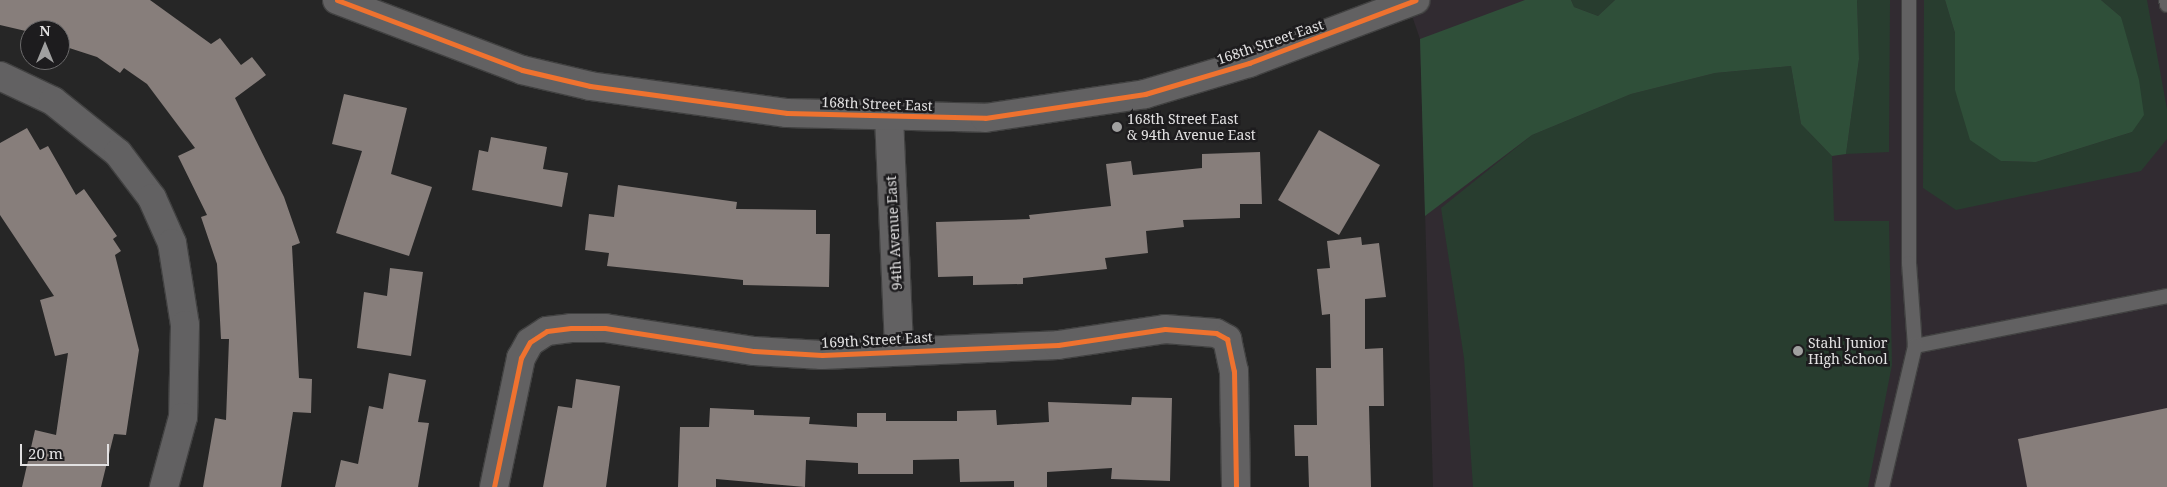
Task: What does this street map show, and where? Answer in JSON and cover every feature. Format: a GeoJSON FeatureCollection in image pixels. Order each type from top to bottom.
{"type":"FeatureCollection","features":[{"type":"Feature","properties":{"kind":"street","name":"168th Street East"},"geometry":{"type":"LineString","coordinates":[[337,0],[522,70],[590,86],[759,110],[888,117],[985,118],[1145,94],[1249,63],[1416,0]]}},
{"type":"Feature","properties":{"kind":"street"},"geometry":{"type":"LineString","coordinates":[[0,76],[53,101],[90,127],[118,153],[152,198],[172,243],[182,285],[183,417],[164,487]]}},
{"type":"Feature","properties":{"kind":"street","name":"94th Avenue East"},"geometry":{"type":"LineString","coordinates":[[888,117],[899,349]]}},
{"type":"Feature","properties":{"kind":"street","name":"169th Street East"},"geometry":{"type":"LineString","coordinates":[[494,487],[512,389],[530,342],[547,331],[605,328],[754,351],[822,355],[899,349],[1058,345],[1165,329],[1188,329],[1227,339],[1236,402],[1236,487]]}},
{"type":"Feature","properties":{"kind":"lane"},"geometry":{"type":"LineString","coordinates":[[1882,487],[1915,346],[1909,263],[1909,0]]}},
{"type":"Feature","properties":{"kind":"lane"},"geometry":{"type":"LineString","coordinates":[[2166,0],[2167,5]]}},
{"type":"Feature","properties":{"kind":"lane"},"geometry":{"type":"LineString","coordinates":[[1915,346],[2167,296]]}},
{"type":"Feature","properties":{"kind":"shaded area","name":"Stahl Junior High School"},"geometry":{"type":"Polygon","coordinates":[[[1416,0],[2167,0],[2167,487],[1433,487],[1420,39],[1408,4],[1416,0]]]}},
{"type":"Feature","properties":{"kind":"green space"},"geometry":{"type":"Polygon","coordinates":[[[1525,0],[1571,0],[1574,7],[1598,16],[1615,0],[1857,0],[1859,59],[1846,154],[1832,156],[1801,124],[1791,66],[1715,73],[1631,94],[1532,135],[1425,216],[1420,39],[1525,0]]]}},
{"type":"Feature","properties":{"kind":"green space"},"geometry":{"type":"Polygon","coordinates":[[[1571,0],[1615,0],[1598,16],[1574,7],[1571,0]]]}},
{"type":"Feature","properties":{"kind":"green space"},"geometry":{"type":"Polygon","coordinates":[[[1857,0],[1890,0],[1889,152],[1846,154],[1859,59],[1857,0]]]}},
{"type":"Feature","properties":{"kind":"green space"},"geometry":{"type":"Polygon","coordinates":[[[1924,0],[1945,0],[1955,33],[1955,90],[2001,161],[2036,162],[2132,132],[2121,17],[2101,0],[2147,0],[2167,109],[2167,139],[2141,171],[1956,210],[1923,188],[1924,0]]]}},
{"type":"Feature","properties":{"kind":"green space"},"geometry":{"type":"Polygon","coordinates":[[[1945,0],[2101,0],[2121,17],[2139,80],[2144,115],[2132,132],[2036,162],[2001,161],[1970,140],[1955,90],[1955,33],[1945,0]]]}},
{"type":"Feature","properties":{"kind":"green space"},"geometry":{"type":"Polygon","coordinates":[[[1791,66],[1801,124],[1832,156],[1834,221],[1889,221],[1892,365],[1868,487],[1473,487],[1464,358],[1441,208],[1532,135],[1631,94],[1715,73],[1791,66]]]}},
{"type":"Feature","properties":{"kind":"building"},"geometry":{"type":"Polygon","coordinates":[[[0,0],[150,0],[211,44],[220,38],[241,65],[252,57],[266,75],[235,98],[284,197],[300,243],[292,246],[299,378],[312,379],[311,413],[293,412],[281,487],[203,487],[215,418],[226,420],[229,339],[221,339],[217,264],[201,217],[207,215],[178,156],[195,148],[147,84],[124,68],[120,73],[97,57],[70,48],[70,20],[20,20],[20,30],[0,25],[0,0]]]}},
{"type":"Feature","properties":{"kind":"building"},"geometry":{"type":"Polygon","coordinates":[[[344,94],[407,108],[391,174],[432,187],[409,256],[336,233],[362,151],[332,144],[344,94]]]}},
{"type":"Feature","properties":{"kind":"building"},"geometry":{"type":"Polygon","coordinates":[[[27,128],[40,150],[48,146],[76,195],[84,189],[117,236],[113,239],[121,251],[115,255],[139,350],[126,435],[114,434],[101,487],[22,487],[35,430],[56,435],[68,353],[55,356],[40,300],[54,296],[0,215],[0,143],[27,128]]]}},
{"type":"Feature","properties":{"kind":"building"},"geometry":{"type":"Polygon","coordinates":[[[1319,130],[1380,165],[1339,235],[1278,200],[1319,130]]]}},
{"type":"Feature","properties":{"kind":"building"},"geometry":{"type":"Polygon","coordinates":[[[491,137],[547,147],[543,169],[568,173],[562,207],[472,190],[479,150],[488,152],[491,137]]]}},
{"type":"Feature","properties":{"kind":"building"},"geometry":{"type":"Polygon","coordinates":[[[1260,152],[1262,204],[1240,204],[1240,218],[1183,220],[1184,227],[1146,231],[1148,253],[1105,258],[1107,269],[1023,278],[1023,284],[973,285],[973,276],[938,277],[936,222],[1030,219],[1029,215],[1111,206],[1106,164],[1131,161],[1133,175],[1202,168],[1202,154],[1260,152]]]}},
{"type":"Feature","properties":{"kind":"building"},"geometry":{"type":"Polygon","coordinates":[[[618,185],[737,202],[736,209],[816,210],[816,234],[830,234],[829,287],[743,285],[743,280],[607,266],[609,253],[585,250],[589,214],[614,217],[618,185]]]}},
{"type":"Feature","properties":{"kind":"building"},"geometry":{"type":"Polygon","coordinates":[[[1361,237],[1362,245],[1379,243],[1386,297],[1365,299],[1365,349],[1383,348],[1384,406],[1369,406],[1371,487],[1309,487],[1308,456],[1295,456],[1294,425],[1317,425],[1316,368],[1331,368],[1330,314],[1322,315],[1317,269],[1330,268],[1327,241],[1361,237]]]}},
{"type":"Feature","properties":{"kind":"building"},"geometry":{"type":"Polygon","coordinates":[[[390,268],[423,272],[411,356],[357,348],[364,292],[387,296],[390,268]]]}},
{"type":"Feature","properties":{"kind":"building"},"geometry":{"type":"Polygon","coordinates":[[[389,373],[426,380],[418,422],[429,423],[418,487],[335,487],[341,460],[358,464],[369,406],[383,409],[389,373]]]}},
{"type":"Feature","properties":{"kind":"building"},"geometry":{"type":"Polygon","coordinates":[[[576,379],[620,386],[606,487],[543,487],[558,406],[572,408],[576,379]]]}},
{"type":"Feature","properties":{"kind":"building"},"geometry":{"type":"Polygon","coordinates":[[[1132,397],[1172,398],[1170,481],[1111,479],[1112,468],[1047,472],[1047,487],[1014,487],[1014,481],[960,482],[959,459],[913,460],[913,474],[858,474],[858,463],[806,460],[805,487],[716,479],[716,487],[678,487],[680,427],[709,427],[710,408],[754,410],[754,415],[810,417],[809,424],[857,427],[857,413],[886,413],[886,421],[957,421],[957,411],[996,410],[997,425],[1049,422],[1048,402],[1131,405],[1132,397]]]}},
{"type":"Feature","properties":{"kind":"building"},"geometry":{"type":"Polygon","coordinates":[[[2167,408],[2167,487],[2027,487],[2018,439],[2167,408]]]}},
{"type":"Feature","properties":{"kind":"cycle path"},"geometry":{"type":"LineString","coordinates":[[337,0],[522,70],[590,86],[787,113],[985,118],[1145,94],[1249,63],[1416,0]]}},
{"type":"Feature","properties":{"kind":"cycle path"},"geometry":{"type":"LineString","coordinates":[[494,487],[521,358],[530,342],[547,331],[571,328],[605,328],[754,351],[822,355],[1058,345],[1165,329],[1216,333],[1227,339],[1234,371],[1236,487]]}},
{"type":"Feature","properties":{"kind":"place","name":"168th Street East & 94th Avenue East"},"geometry":{"type":"Point","coordinates":[1117,127]}},
{"type":"Feature","properties":{"kind":"place","name":"Stahl Junior High School"},"geometry":{"type":"Point","coordinates":[1798,351]}}]}
